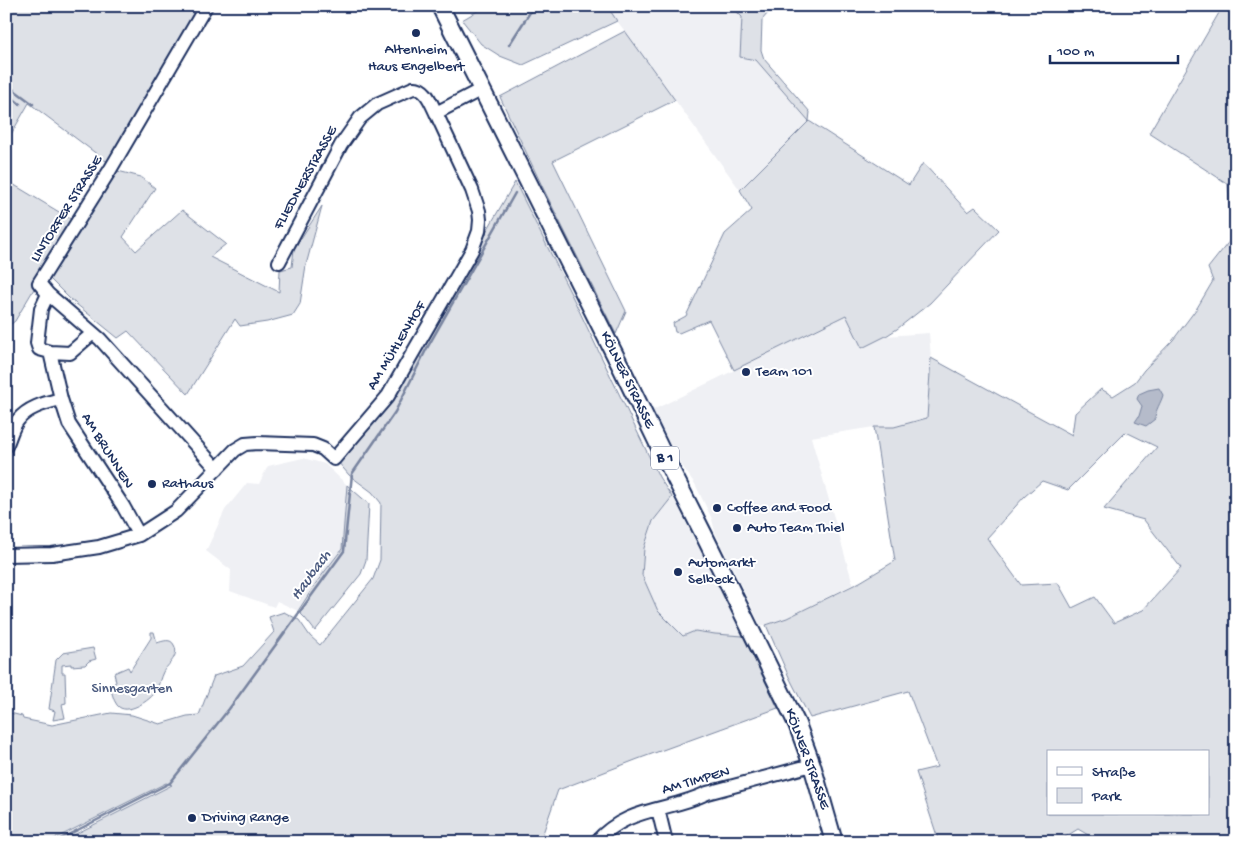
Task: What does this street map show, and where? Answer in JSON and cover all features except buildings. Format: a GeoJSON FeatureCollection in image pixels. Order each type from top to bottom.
{"type":"FeatureCollection","features":[{"type":"Feature","properties":{"kind":"main road","name":"KÖLNER STRASSE"},"geometry":{"type":"LineString","coordinates":[[440,6],[797,724],[812,765],[834,842]]}},
{"type":"Feature","properties":{"kind":"street","name":"LINTORFER STRASSE"},"geometry":{"type":"LineString","coordinates":[[48,294],[40,283],[110,170],[206,6]]}},
{"type":"Feature","properties":{"kind":"street","name":"FLIEDNERSTRASSE"},"geometry":{"type":"LineString","coordinates":[[278,262],[341,145],[360,118],[377,104],[412,88],[424,91],[436,113]]}},
{"type":"Feature","properties":{"kind":"street"},"geometry":{"type":"LineString","coordinates":[[436,113],[482,90]]}},
{"type":"Feature","properties":{"kind":"street","name":"AM MÜHLENHOF"},"geometry":{"type":"LineString","coordinates":[[6,555],[52,554],[99,547],[139,535],[176,511],[234,450],[244,444],[313,445],[323,449],[334,459],[388,396],[472,250],[479,231],[479,211],[472,190],[436,113]]}},
{"type":"Feature","properties":{"kind":"street"},"geometry":{"type":"LineString","coordinates":[[48,294],[100,338],[217,469]]}},
{"type":"Feature","properties":{"kind":"street","name":"AM BRUNNEN"},"geometry":{"type":"LineString","coordinates":[[48,294],[41,309],[37,343],[39,349],[50,352],[69,424],[123,506],[139,535]]}},
{"type":"Feature","properties":{"kind":"street"},"geometry":{"type":"LineString","coordinates":[[50,352],[70,353],[93,333]]}},
{"type":"Feature","properties":{"kind":"street"},"geometry":{"type":"LineString","coordinates":[[6,446],[17,421],[26,412],[61,399]]}},
{"type":"Feature","properties":{"kind":"street","name":"AM TIMPEN"},"geometry":{"type":"LineString","coordinates":[[596,842],[623,820],[636,815],[695,799],[707,793],[812,765]]}},
{"type":"Feature","properties":{"kind":"street"},"geometry":{"type":"LineString","coordinates":[[658,809],[666,842]]}},
{"type":"Feature","properties":{"kind":"street"},"geometry":{"type":"LineString","coordinates":[[6,838],[8,842]]}},
{"type":"Feature","properties":{"kind":"shaded area"},"geometry":{"type":"Polygon","coordinates":[[[607,6],[731,6],[742,17],[740,56],[756,59],[809,121],[740,190],[607,6]]]}},
{"type":"Feature","properties":{"kind":"shaded area"},"geometry":{"type":"Polygon","coordinates":[[[847,315],[862,348],[886,336],[929,333],[931,358],[927,418],[893,427],[874,427],[811,437],[853,584],[787,618],[761,626],[715,532],[712,519],[695,484],[678,460],[653,410],[847,315]]]}},
{"type":"Feature","properties":{"kind":"shaded area"},"geometry":{"type":"Polygon","coordinates":[[[303,458],[325,464],[347,485],[342,549],[316,583],[298,611],[277,601],[274,607],[230,591],[231,570],[206,551],[225,510],[247,483],[259,484],[268,466],[303,458]]]}},
{"type":"Feature","properties":{"kind":"shaded area"},"geometry":{"type":"Polygon","coordinates":[[[672,497],[743,636],[695,631],[683,636],[658,611],[642,575],[644,548],[653,521],[672,497]]]}},
{"type":"Feature","properties":{"kind":"green space"},"geometry":{"type":"Polygon","coordinates":[[[6,6],[201,6],[113,159],[106,161],[29,103],[6,143],[6,6]]]}},
{"type":"Feature","properties":{"kind":"green space"},"geometry":{"type":"Polygon","coordinates":[[[486,6],[607,6],[617,21],[523,65],[500,56],[481,44],[462,20],[486,6]]]}},
{"type":"Feature","properties":{"kind":"green space"},"geometry":{"type":"Polygon","coordinates":[[[731,6],[774,6],[762,20],[761,50],[764,59],[810,112],[809,121],[756,60],[740,57],[742,17],[731,6]]]}},
{"type":"Feature","properties":{"kind":"green space"},"geometry":{"type":"Polygon","coordinates":[[[1223,6],[1236,6],[1236,270],[1231,287],[1236,289],[1236,842],[1100,842],[1078,829],[1057,842],[939,842],[916,772],[937,767],[908,691],[810,718],[766,625],[787,618],[860,582],[895,561],[874,427],[894,427],[927,418],[931,358],[1072,435],[1075,413],[1101,389],[1113,396],[1135,382],[1173,340],[1197,308],[1213,281],[1208,268],[1231,239],[1228,184],[1149,133],[1223,6]],[[1126,432],[1068,490],[1042,481],[1024,497],[987,538],[1021,585],[1058,583],[1072,608],[1095,597],[1114,623],[1143,610],[1181,568],[1144,520],[1104,509],[1157,447],[1126,432]]]}},
{"type":"Feature","properties":{"kind":"green space"},"geometry":{"type":"Polygon","coordinates":[[[625,31],[675,100],[553,161],[626,311],[616,334],[500,97],[625,31]]]}},
{"type":"Feature","properties":{"kind":"green space"},"geometry":{"type":"Polygon","coordinates":[[[809,121],[909,185],[923,163],[968,212],[975,207],[999,230],[930,303],[886,336],[862,348],[846,315],[734,370],[709,320],[679,333],[675,332],[673,323],[686,316],[725,234],[752,210],[740,190],[809,121]]]}},
{"type":"Feature","properties":{"kind":"green space"},"geometry":{"type":"Polygon","coordinates":[[[114,170],[141,177],[155,188],[123,237],[136,251],[182,210],[226,244],[210,257],[279,292],[280,270],[292,267],[294,249],[322,206],[306,265],[300,304],[293,315],[267,322],[240,326],[235,319],[188,394],[128,331],[118,338],[70,299],[48,277],[114,170]]]}},
{"type":"Feature","properties":{"kind":"green space"},"geometry":{"type":"Polygon","coordinates":[[[6,180],[74,221],[15,321],[6,328],[6,180]]]}},
{"type":"Feature","properties":{"kind":"green space"},"geometry":{"type":"Polygon","coordinates":[[[515,182],[659,477],[672,497],[653,521],[644,548],[642,575],[658,611],[683,636],[695,631],[743,636],[778,708],[558,790],[540,842],[60,842],[172,785],[166,783],[48,842],[6,842],[6,712],[22,716],[23,719],[52,725],[111,713],[132,715],[160,724],[187,716],[199,715],[214,676],[243,666],[274,632],[269,617],[284,612],[299,620],[310,636],[320,645],[373,579],[380,560],[381,503],[372,492],[349,475],[338,462],[478,246],[515,182]]]}},
{"type":"Feature","properties":{"kind":"green space"},"geometry":{"type":"Polygon","coordinates":[[[347,485],[369,504],[366,560],[361,574],[315,631],[298,611],[316,583],[342,549],[347,485]]]}},
{"type":"Feature","properties":{"kind":"green space","name":"Sinnesgarten"},"geometry":{"type":"Polygon","coordinates":[[[151,632],[154,632],[157,643],[171,641],[176,653],[163,672],[157,689],[149,699],[132,708],[121,708],[114,701],[110,686],[116,682],[114,673],[128,667],[130,671],[151,638],[151,632]]]}},
{"type":"Feature","properties":{"kind":"green space"},"geometry":{"type":"Polygon","coordinates":[[[93,648],[96,659],[89,661],[85,665],[62,665],[62,673],[65,673],[66,703],[62,704],[65,718],[53,720],[55,711],[49,709],[56,660],[63,653],[93,648]]]}},
{"type":"Feature","properties":{"kind":"water"},"geometry":{"type":"Polygon","coordinates":[[[1159,388],[1163,395],[1155,419],[1146,426],[1135,422],[1142,406],[1137,399],[1139,394],[1159,388]]]}},
{"type":"Feature","properties":{"kind":"waterway","name":"Haubach"},"geometry":{"type":"LineString","coordinates":[[509,45],[534,6]]}},
{"type":"Feature","properties":{"kind":"waterway"},"geometry":{"type":"LineString","coordinates":[[6,84],[33,104]]}},
{"type":"Feature","properties":{"kind":"waterway"},"geometry":{"type":"LineString","coordinates":[[6,93],[20,104]]}},
{"type":"Feature","properties":{"kind":"waterway","name":"Haubach"},"geometry":{"type":"LineString","coordinates":[[54,842],[170,783],[229,709],[344,551],[352,474],[395,412],[426,350],[515,193]]}},
{"type":"Feature","properties":{"kind":"place","name":"Altenheim Haus Engelbert"},"geometry":{"type":"Point","coordinates":[416,33]}},
{"type":"Feature","properties":{"kind":"place","name":"Team 101"},"geometry":{"type":"Point","coordinates":[746,372]}},
{"type":"Feature","properties":{"kind":"place","name":"Rathaus"},"geometry":{"type":"Point","coordinates":[152,484]}},
{"type":"Feature","properties":{"kind":"place","name":"Coffee and Food"},"geometry":{"type":"Point","coordinates":[717,508]}},
{"type":"Feature","properties":{"kind":"place","name":"Auto Team Thiel"},"geometry":{"type":"Point","coordinates":[737,528]}},
{"type":"Feature","properties":{"kind":"place","name":"Automarkt Selbeck"},"geometry":{"type":"Point","coordinates":[678,572]}},
{"type":"Feature","properties":{"kind":"place","name":"Driving Range"},"geometry":{"type":"Point","coordinates":[192,818]}}]}
